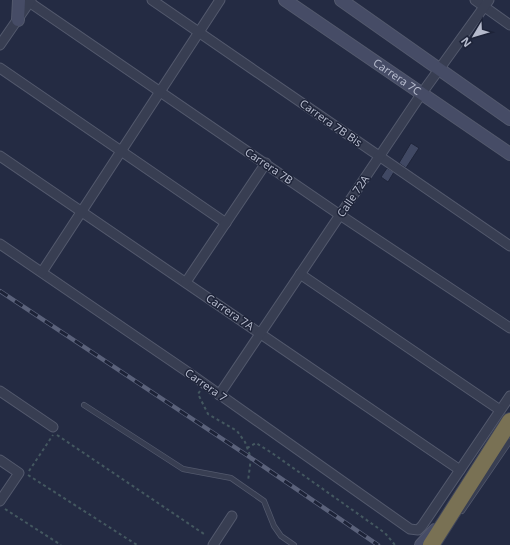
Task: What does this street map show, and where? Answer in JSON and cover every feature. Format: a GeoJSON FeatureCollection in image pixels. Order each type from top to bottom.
{"type":"FeatureCollection","features":[{"type":"Feature","properties":{"kind":"highway"},"geometry":{"type":"LineString","coordinates":[[431,545],[454,515],[505,416]]}},
{"type":"Feature","properties":{"kind":"street","name":"Carrera 7B Bis"},"geometry":{"type":"LineString","coordinates":[[152,0],[510,246]]}},
{"type":"Feature","properties":{"kind":"street"},"geometry":{"type":"LineString","coordinates":[[42,272],[220,0]]}},
{"type":"Feature","properties":{"kind":"street","name":"Carrera 7C"},"geometry":{"type":"LineString","coordinates":[[285,0],[510,154]]}},
{"type":"Feature","properties":{"kind":"street"},"geometry":{"type":"LineString","coordinates":[[341,0],[510,119]]}},
{"type":"Feature","properties":{"kind":"street"},"geometry":{"type":"LineString","coordinates":[[475,0],[486,3],[510,25]]}},
{"type":"Feature","properties":{"kind":"street"},"geometry":{"type":"LineString","coordinates":[[0,45],[18,20],[26,1]]}},
{"type":"Feature","properties":{"kind":"street","name":"Carrera 7B"},"geometry":{"type":"LineString","coordinates":[[26,1],[340,215],[510,328]]}},
{"type":"Feature","properties":{"kind":"street","name":"Calle 72A"},"geometry":{"type":"LineString","coordinates":[[219,395],[422,93],[486,3]]}},
{"type":"Feature","properties":{"kind":"street"},"geometry":{"type":"LineString","coordinates":[[0,68],[120,152],[226,223]]}},
{"type":"Feature","properties":{"kind":"street","name":"Carrera 7A"},"geometry":{"type":"LineString","coordinates":[[0,156],[460,470]]}},
{"type":"Feature","properties":{"kind":"street"},"geometry":{"type":"LineString","coordinates":[[186,282],[266,164]]}},
{"type":"Feature","properties":{"kind":"street","name":"Carrera 7"},"geometry":{"type":"LineString","coordinates":[[0,244],[410,529],[418,530],[422,526],[460,470]]}},
{"type":"Feature","properties":{"kind":"street"},"geometry":{"type":"LineString","coordinates":[[300,274],[505,416]]}},
{"type":"Feature","properties":{"kind":"street"},"geometry":{"type":"LineString","coordinates":[[0,391],[54,430]]}},
{"type":"Feature","properties":{"kind":"street"},"geometry":{"type":"LineString","coordinates":[[460,470],[505,416],[510,396]]}},
{"type":"Feature","properties":{"kind":"street"},"geometry":{"type":"LineString","coordinates":[[0,460],[23,473],[0,501]]}},
{"type":"Feature","properties":{"kind":"street"},"geometry":{"type":"LineString","coordinates":[[421,545],[454,515]]}},
{"type":"Feature","properties":{"kind":"street"},"geometry":{"type":"LineString","coordinates":[[213,545],[232,516]]}},
{"type":"Feature","properties":{"kind":"lane"},"geometry":{"type":"LineString","coordinates":[[84,405],[183,469],[231,478],[264,501],[269,510],[274,526],[281,536],[294,545]]}},
{"type":"Feature","properties":{"kind":"lane"},"geometry":{"type":"LineString","coordinates":[[454,515],[510,442]]}},
{"type":"Feature","properties":{"kind":"path"},"geometry":{"type":"LineString","coordinates":[[200,389],[198,394],[208,414],[237,431],[247,448],[251,458],[251,468],[244,488]]}},
{"type":"Feature","properties":{"kind":"path"},"geometry":{"type":"LineString","coordinates":[[137,545],[23,473],[54,430],[204,534]]}},
{"type":"Feature","properties":{"kind":"path"},"geometry":{"type":"LineString","coordinates":[[247,448],[256,443],[272,453],[385,533],[395,545]]}},
{"type":"Feature","properties":{"kind":"path"},"geometry":{"type":"LineString","coordinates":[[0,506],[61,545]]}},
{"type":"Feature","properties":{"kind":"building"},"geometry":{"type":"Polygon","coordinates":[[[411,143],[419,148],[406,168],[399,163],[411,143]]]}},
{"type":"Feature","properties":{"kind":"building"},"geometry":{"type":"Polygon","coordinates":[[[387,168],[394,172],[388,182],[381,177],[387,168]]]}},
{"type":"Feature","properties":{"kind":"railway"},"geometry":{"type":"LineString","coordinates":[[0,291],[251,458],[378,545]]}}]}
